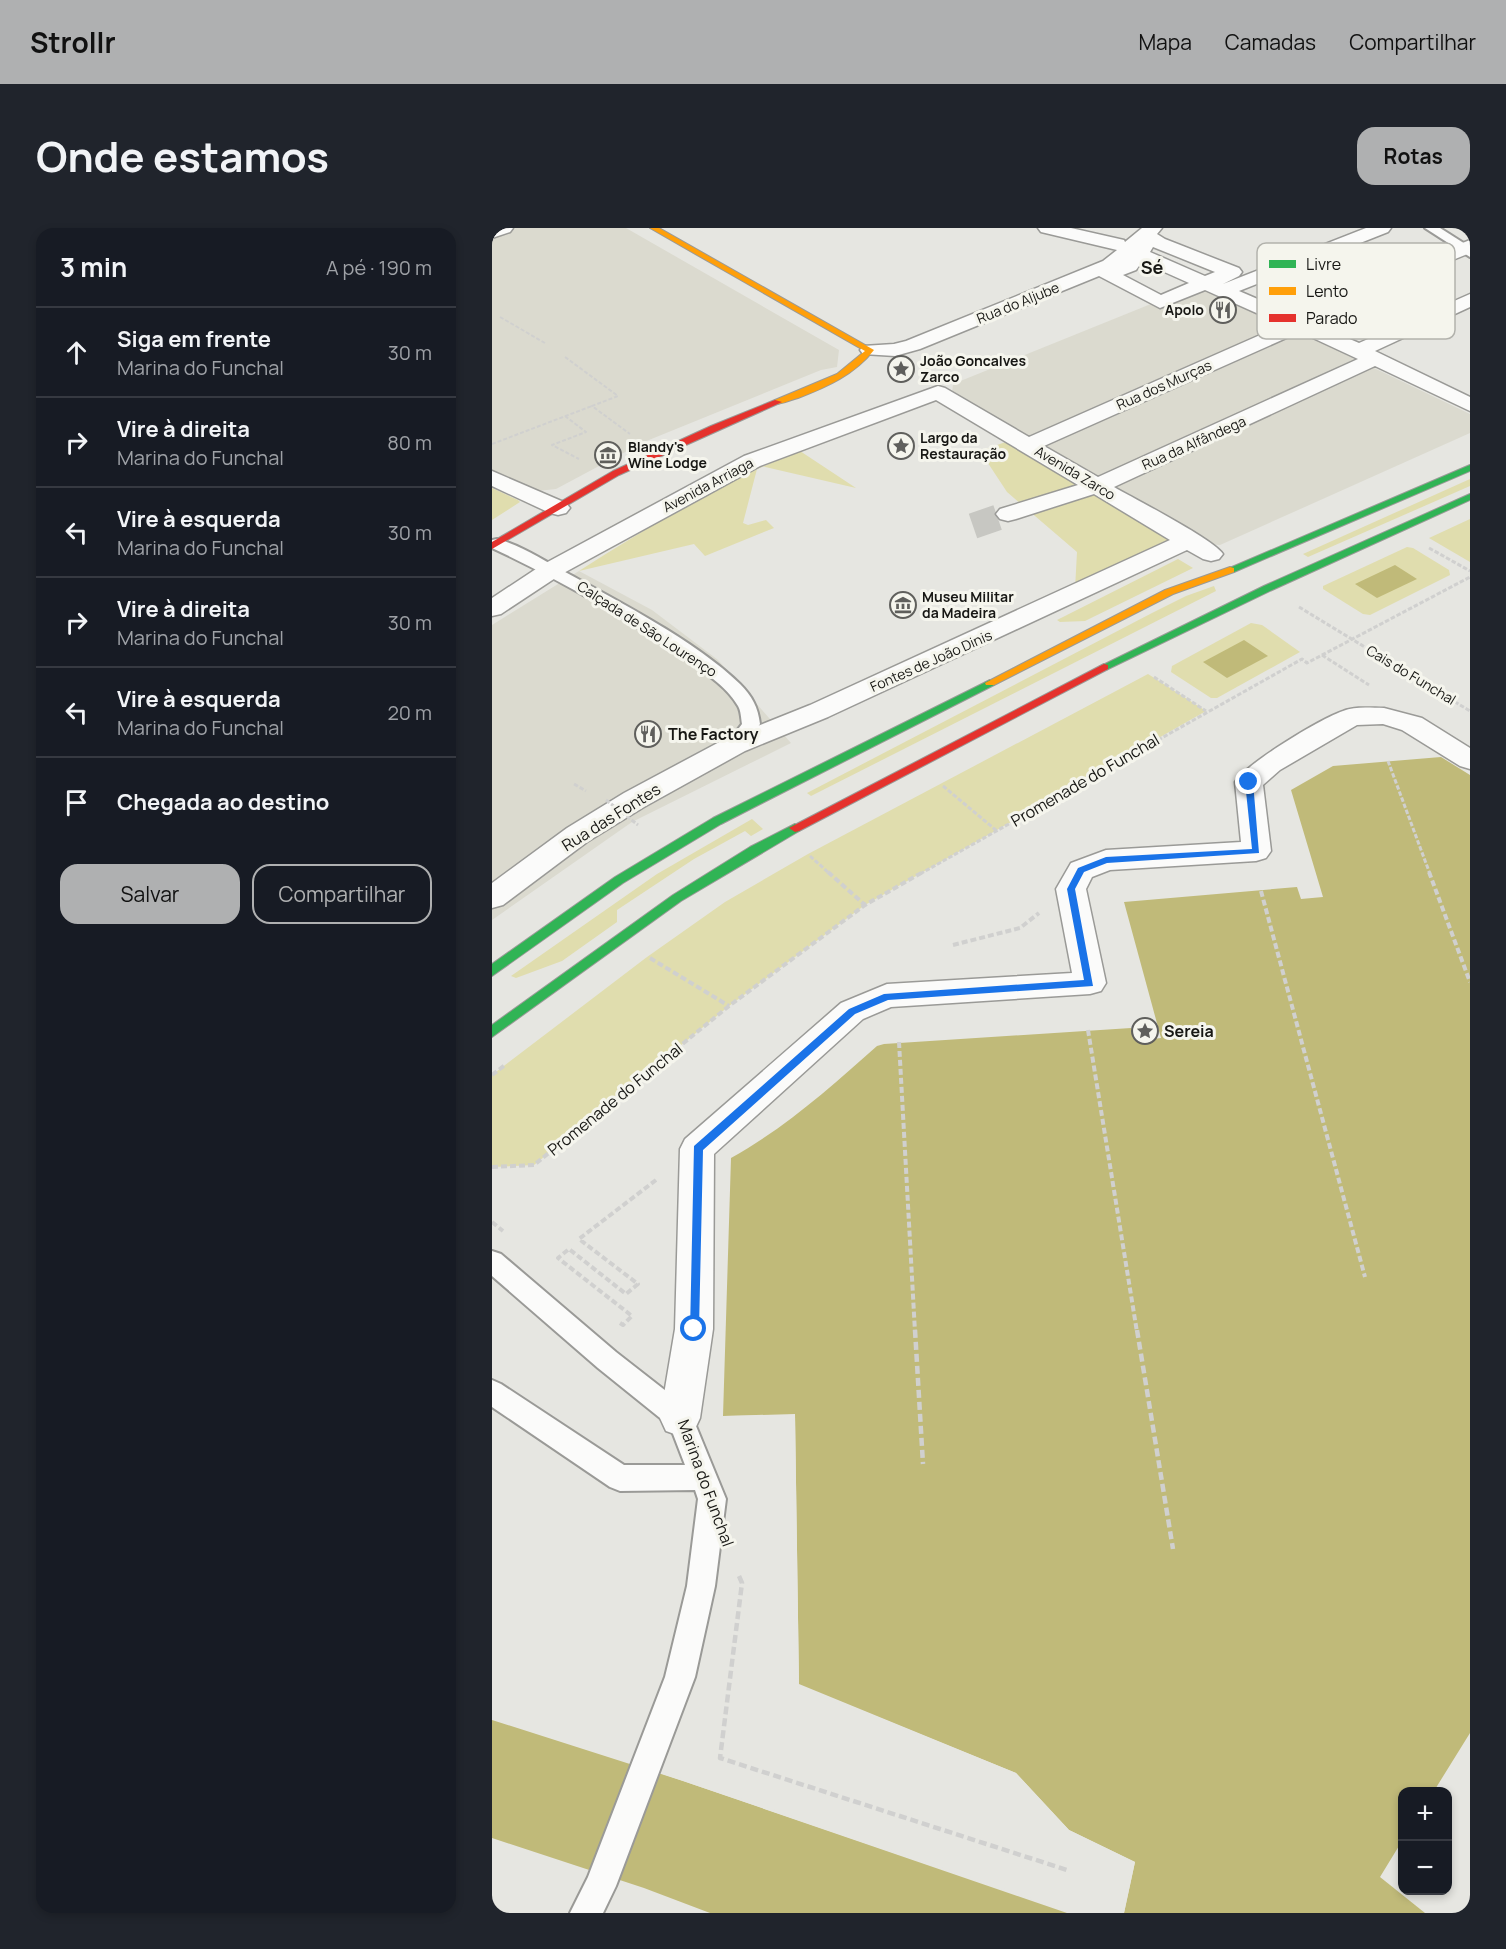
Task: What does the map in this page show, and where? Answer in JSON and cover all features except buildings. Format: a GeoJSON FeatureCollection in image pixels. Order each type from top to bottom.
{"type":"FeatureCollection","features":[{"type":"Feature","properties":{"kind":"main road"},"geometry":{"type":"LineString","coordinates":[[494,545],[616,473],[837,378],[861,362],[870,350],[654,228]]}},
{"type":"Feature","properties":{"kind":"main road"},"geometry":{"type":"LineString","coordinates":[[492,971],[619,880],[717,821],[1169,592],[1262,558],[1470,468]]}},
{"type":"Feature","properties":{"kind":"main road"},"geometry":{"type":"LineString","coordinates":[[492,1032],[639,922],[748,852],[1086,676],[1268,588],[1470,497]]}},
{"type":"Feature","properties":{"kind":"main road"},"geometry":{"type":"LineString","coordinates":[[515,1000],[538,997]]}},
{"type":"Feature","properties":{"kind":"street"},"geometry":{"type":"LineString","coordinates":[[492,232],[504,228]]}},
{"type":"Feature","properties":{"kind":"street"},"geometry":{"type":"LineString","coordinates":[[1047,228],[1118,244]]}},
{"type":"Feature","properties":{"kind":"street","name":"Rua do Aljube"},"geometry":{"type":"LineString","coordinates":[[870,350],[895,350],[913,345],[1110,265],[1153,228]]}},
{"type":"Feature","properties":{"kind":"street"},"geometry":{"type":"LineString","coordinates":[[1340,243],[1382,228]]}},
{"type":"Feature","properties":{"kind":"street"},"geometry":{"type":"LineString","coordinates":[[1215,287],[1232,272],[1151,238],[1129,266],[1108,275],[1160,302],[1215,287],[1257,272]]}},
{"type":"Feature","properties":{"kind":"street"},"geometry":{"type":"LineString","coordinates":[[1139,254],[1257,306]]}},
{"type":"Feature","properties":{"kind":"street"},"geometry":{"type":"LineString","coordinates":[[1174,268],[1198,258]]}},
{"type":"Feature","properties":{"kind":"street","name":"Rua da Alfândega"},"geometry":{"type":"LineString","coordinates":[[1455,308],[1470,300]]}},
{"type":"Feature","properties":{"kind":"street","name":"Rua dos Murças"},"geometry":{"type":"LineString","coordinates":[[1028,445],[1257,339]]}},
{"type":"Feature","properties":{"kind":"street"},"geometry":{"type":"LineString","coordinates":[[1331,339],[1470,405]]}},
{"type":"Feature","properties":{"kind":"street","name":"Rua da Alfândega"},"geometry":{"type":"LineString","coordinates":[[1008,514],[1097,486],[1396,339]]}},
{"type":"Feature","properties":{"kind":"street","name":"Avenida Zarco"},"geometry":{"type":"LineString","coordinates":[[938,392],[1211,554]]}},
{"type":"Feature","properties":{"kind":"street","name":"Avenida Arriaga"},"geometry":{"type":"LineString","coordinates":[[492,609],[552,570],[752,461],[938,392]]}},
{"type":"Feature","properties":{"kind":"street"},"geometry":{"type":"LineString","coordinates":[[492,478],[558,508]]}},
{"type":"Feature","properties":{"kind":"street","name":"Fontes de João Dinis"},"geometry":{"type":"LineString","coordinates":[[735,745],[819,711],[1189,540]]}},
{"type":"Feature","properties":{"kind":"street"},"geometry":{"type":"LineString","coordinates":[[698,1149],[852,1011],[887,996],[1090,983],[1071,889],[1081,870],[1106,860],[1256,851],[1249,782],[1270,764],[1351,717],[1384,716],[1412,724],[1470,760]]}},
{"type":"Feature","properties":{"kind":"street","name":"Rua das Fontes"},"geometry":{"type":"LineString","coordinates":[[492,898],[577,836],[634,800],[735,745]]}},
{"type":"Feature","properties":{"kind":"street","name":"Marina do Funchal"},"geometry":{"type":"LineString","coordinates":[[680,1418],[694,1329],[698,1149]]}},
{"type":"Feature","properties":{"kind":"lane"},"geometry":{"type":"LineString","coordinates":[[1431,228],[1468,250]]}},
{"type":"Feature","properties":{"kind":"lane","name":"Calçada de São Lourenço"},"geometry":{"type":"LineString","coordinates":[[494,545],[552,570],[664,638],[724,678],[748,706],[751,724],[735,745]]}},
{"type":"Feature","properties":{"kind":"lane"},"geometry":{"type":"LineString","coordinates":[[492,1262],[570,1326],[607,1360],[680,1418]]}},
{"type":"Feature","properties":{"kind":"lane"},"geometry":{"type":"LineString","coordinates":[[492,1392],[620,1478],[709,1488],[701,1586],[680,1677],[593,1899]]}},
{"type":"Feature","properties":{"kind":"lane","name":"Marina do Funchal"},"geometry":{"type":"LineString","coordinates":[[680,1418],[709,1488]]}},
{"type":"Feature","properties":{"kind":"path"},"geometry":{"type":"LineString","coordinates":[[500,317],[545,343]]}},
{"type":"Feature","properties":{"kind":"path"},"geometry":{"type":"LineString","coordinates":[[492,444],[618,396],[565,357]]}},
{"type":"Feature","properties":{"kind":"path"},"geometry":{"type":"LineString","coordinates":[[592,406],[637,438]]}},
{"type":"Feature","properties":{"kind":"path"},"geometry":{"type":"LineString","coordinates":[[565,416],[586,432],[552,445],[581,460]]}},
{"type":"Feature","properties":{"kind":"path"},"geometry":{"type":"LineString","coordinates":[[1425,545],[1470,571]]}},
{"type":"Feature","properties":{"kind":"path","name":"Promenade do Funchal"},"geometry":{"type":"LineString","coordinates":[[492,1167],[534,1165],[729,1006],[865,905],[1206,711],[1302,659],[1307,663],[1470,577]]}},
{"type":"Feature","properties":{"kind":"path"},"geometry":{"type":"LineString","coordinates":[[1297,606],[1351,639]]}},
{"type":"Feature","properties":{"kind":"path","name":"Cais do Funchal"},"geometry":{"type":"LineString","coordinates":[[1351,639],[1470,711]]}},
{"type":"Feature","properties":{"kind":"path"},"geometry":{"type":"LineString","coordinates":[[1321,655],[1369,685]]}},
{"type":"Feature","properties":{"kind":"path"},"geometry":{"type":"LineString","coordinates":[[1148,674],[1206,711]]}},
{"type":"Feature","properties":{"kind":"path"},"geometry":{"type":"LineString","coordinates":[[1388,761],[1470,982]]}},
{"type":"Feature","properties":{"kind":"path"},"geometry":{"type":"LineString","coordinates":[[574,784],[591,794]]}},
{"type":"Feature","properties":{"kind":"path","name":"Promenade do Funchal"},"geometry":{"type":"LineString","coordinates":[[940,784],[997,831]]}},
{"type":"Feature","properties":{"kind":"path"},"geometry":{"type":"LineString","coordinates":[[606,800],[638,825]]}},
{"type":"Feature","properties":{"kind":"path"},"geometry":{"type":"LineString","coordinates":[[808,854],[865,905]]}},
{"type":"Feature","properties":{"kind":"path"},"geometry":{"type":"LineString","coordinates":[[1261,891],[1365,1277]]}},
{"type":"Feature","properties":{"kind":"path"},"geometry":{"type":"LineString","coordinates":[[953,945],[1020,928]]}},
{"type":"Feature","properties":{"kind":"path"},"geometry":{"type":"LineString","coordinates":[[647,957],[729,1006]]}},
{"type":"Feature","properties":{"kind":"path"},"geometry":{"type":"LineString","coordinates":[[1088,1030],[1173,1549]]}},
{"type":"Feature","properties":{"kind":"path"},"geometry":{"type":"LineString","coordinates":[[899,1042],[923,1464]]}},
{"type":"Feature","properties":{"kind":"path"},"geometry":{"type":"LineString","coordinates":[[492,1075],[510,1061]]}},
{"type":"Feature","properties":{"kind":"path"},"geometry":{"type":"LineString","coordinates":[[623,1325],[632,1316],[558,1258],[569,1249],[626,1294],[638,1284],[579,1239],[698,1149]]}},
{"type":"Feature","properties":{"kind":"path"},"geometry":{"type":"LineString","coordinates":[[738,1573],[742,1583],[720,1758],[1067,1869]]}},
{"type":"Feature","properties":{"kind":"shaded area"},"geometry":{"type":"Polygon","coordinates":[[[516,228],[626,228],[839,350],[837,367],[821,370],[644,442],[556,489],[537,491],[492,470],[492,236],[516,228]]]}},
{"type":"Feature","properties":{"kind":"shaded area"},"geometry":{"type":"Polygon","coordinates":[[[1188,289],[1209,289],[1257,312],[1257,339],[1313,339],[1470,414],[1470,433],[1220,545],[1207,544],[952,394],[953,384],[1188,289]]]}},
{"type":"Feature","properties":{"kind":"shaded area"},"geometry":{"type":"Polygon","coordinates":[[[1017,438],[1189,540],[1075,589],[1077,552],[1007,492],[980,451],[1017,438]]]}},
{"type":"Feature","properties":{"kind":"shaded area"},"geometry":{"type":"Polygon","coordinates":[[[800,451],[856,488],[763,467],[800,451]]]}},
{"type":"Feature","properties":{"kind":"shaded area"},"geometry":{"type":"Polygon","coordinates":[[[757,469],[743,523],[748,525],[766,520],[774,528],[705,556],[694,544],[579,571],[687,505],[757,469]]]}},
{"type":"Feature","properties":{"kind":"shaded area"},"geometry":{"type":"Polygon","coordinates":[[[1470,479],[1470,486],[1308,557],[1303,554],[1470,479]]]}},
{"type":"Feature","properties":{"kind":"shaded area"},"geometry":{"type":"Polygon","coordinates":[[[492,488],[520,502],[492,520],[492,488]]]}},
{"type":"Feature","properties":{"kind":"shaded area"},"geometry":{"type":"Polygon","coordinates":[[[1470,519],[1470,562],[1429,538],[1470,519]]]}},
{"type":"Feature","properties":{"kind":"shaded area"},"geometry":{"type":"Polygon","coordinates":[[[1407,547],[1413,548],[1449,570],[1450,575],[1370,615],[1363,614],[1323,589],[1323,586],[1407,547]]]}},
{"type":"Feature","properties":{"kind":"shaded area"},"geometry":{"type":"Polygon","coordinates":[[[1178,559],[1193,568],[1085,621],[1060,622],[1057,620],[1178,559]]]}},
{"type":"Feature","properties":{"kind":"shaded area"},"geometry":{"type":"Polygon","coordinates":[[[1395,565],[1417,579],[1377,598],[1355,584],[1395,565]]]}},
{"type":"Feature","properties":{"kind":"shaded area"},"geometry":{"type":"Polygon","coordinates":[[[579,571],[652,610],[718,660],[791,743],[632,822],[492,920],[492,625],[579,571]]]}},
{"type":"Feature","properties":{"kind":"shaded area"},"geometry":{"type":"Polygon","coordinates":[[[1214,586],[1216,591],[811,796],[807,793],[1152,613],[1186,596],[1214,586]]]}},
{"type":"Feature","properties":{"kind":"shaded area"},"geometry":{"type":"Polygon","coordinates":[[[1251,623],[1262,625],[1300,652],[1217,698],[1211,698],[1171,672],[1172,666],[1251,623]]]}},
{"type":"Feature","properties":{"kind":"shaded area"},"geometry":{"type":"Polygon","coordinates":[[[1244,640],[1268,656],[1227,678],[1203,662],[1244,640]]]}},
{"type":"Feature","properties":{"kind":"shaded area"},"geometry":{"type":"Polygon","coordinates":[[[1148,674],[1206,711],[865,905],[729,1006],[534,1165],[492,1167],[492,1075],[647,957],[725,902],[808,854],[1148,674]]]}},
{"type":"Feature","properties":{"kind":"shaded area"},"geometry":{"type":"Polygon","coordinates":[[[1441,757],[1470,775],[1470,1733],[1436,1787],[1398,1787],[1398,1848],[1380,1877],[1398,1891],[1398,1895],[1402,1895],[1425,1913],[1124,1913],[1135,1862],[1069,1830],[1016,1773],[799,1685],[795,1415],[723,1416],[731,1158],[789,1120],[877,1046],[884,1044],[1131,1028],[1135,1041],[1161,1038],[1124,902],[1297,887],[1301,899],[1323,897],[1291,790],[1333,766],[1441,757]]]}},
{"type":"Feature","properties":{"kind":"shaded area"},"geometry":{"type":"Polygon","coordinates":[[[752,819],[763,829],[751,836],[745,831],[694,859],[617,910],[617,922],[562,961],[516,978],[511,976],[657,874],[752,819]]]}},
{"type":"Feature","properties":{"kind":"shaded area"},"geometry":{"type":"Polygon","coordinates":[[[492,1720],[683,1781],[1067,1913],[710,1913],[644,1888],[492,1838],[492,1720]]]}},
{"type":"Feature","properties":{"kind":"pier"},"geometry":{"type":"Polygon","coordinates":[[[795,1414],[799,1684],[1016,1773],[1069,1830],[1135,1862],[1124,1913],[1121,1913],[1132,1863],[1068,1832],[1015,1776],[796,1686],[792,1417],[723,1419],[723,1416],[795,1414]]]}},
{"type":"Feature","properties":{"kind":"pier"},"geometry":{"type":"Polygon","coordinates":[[[646,1766],[1068,1910],[1070,1913],[645,1768],[646,1766]]]}},
{"type":"Feature","properties":{"kind":"tunnel"},"geometry":{"type":"LineString","coordinates":[[973,526],[1008,514]]}},
{"type":"Feature","properties":{"kind":"traffic: fast"},"geometry":{"type":"LineString","coordinates":[[1230,570],[1470,468]]}},
{"type":"Feature","properties":{"kind":"traffic: fast"},"geometry":{"type":"LineString","coordinates":[[1104,667],[1268,588],[1470,497]]}},
{"type":"Feature","properties":{"kind":"traffic: fast"},"geometry":{"type":"LineString","coordinates":[[492,971],[619,880],[717,821],[990,683]]}},
{"type":"Feature","properties":{"kind":"traffic: fast"},"geometry":{"type":"LineString","coordinates":[[492,1032],[602,950],[677,898],[795,828]]}},
{"type":"Feature","properties":{"kind":"traffic: slow"},"geometry":{"type":"LineString","coordinates":[[654,228],[870,350],[851,369],[840,376],[778,402]]}},
{"type":"Feature","properties":{"kind":"traffic: slow"},"geometry":{"type":"LineString","coordinates":[[990,683],[1169,592],[1230,570]]}},
{"type":"Feature","properties":{"kind":"traffic: jam"},"geometry":{"type":"LineString","coordinates":[[492,546],[616,473],[714,428],[778,402]]}},
{"type":"Feature","properties":{"kind":"traffic: jam"},"geometry":{"type":"LineString","coordinates":[[795,828],[1104,667]]}},
{"type":"Feature","properties":{"kind":"place","name":"Apolo"},"geometry":{"type":"Point","coordinates":[1223,310]}},
{"type":"Feature","properties":{"kind":"place","name":"João Goncalves Zarco"},"geometry":{"type":"Point","coordinates":[901,369]}},
{"type":"Feature","properties":{"kind":"place","name":"Largo da Restauração"},"geometry":{"type":"Point","coordinates":[901,446]}},
{"type":"Feature","properties":{"kind":"place","name":"Blandy's Wine Lodge"},"geometry":{"type":"Point","coordinates":[608,455]}},
{"type":"Feature","properties":{"kind":"place","name":"Museu Militar da Madeira"},"geometry":{"type":"Point","coordinates":[903,605]}},
{"type":"Feature","properties":{"kind":"place","name":"The Factory"},"geometry":{"type":"Point","coordinates":[648,734]}},
{"type":"Feature","properties":{"kind":"place","name":"Sereia"},"geometry":{"type":"Point","coordinates":[1145,1031]}},
{"type":"Feature","properties":{"kind":"district","name":"Sé"},"geometry":{"type":"Point","coordinates":[1152,268]}},
{"type":"Feature","properties":{"kind":"route"},"geometry":{"type":"LineString","coordinates":[[694,1329],[698,1149],[852,1011],[887,996],[1090,983],[1071,889],[1081,870],[1106,860],[1256,851],[1249,782]]}}]}
